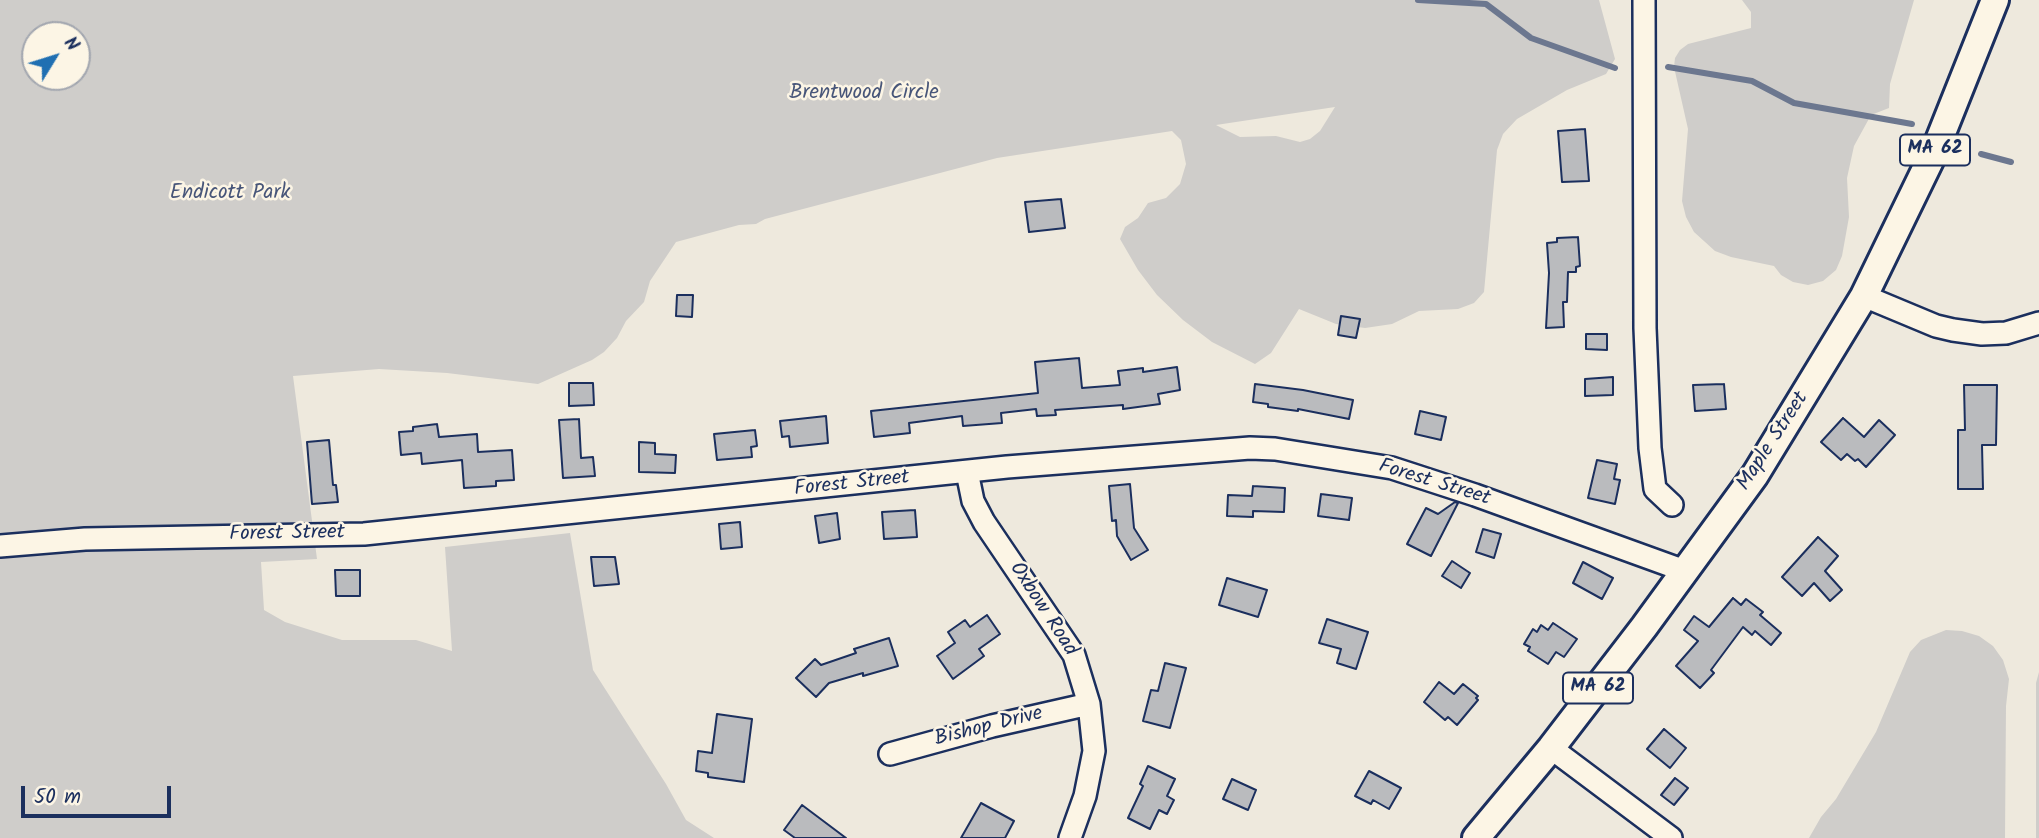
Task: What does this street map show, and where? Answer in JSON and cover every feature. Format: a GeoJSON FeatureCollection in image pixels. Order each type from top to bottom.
{"type":"FeatureCollection","features":[{"type":"Feature","properties":{"kind":"main road","name":"Maple Street"},"geometry":{"type":"LineString","coordinates":[[1476,838],[1551,748],[1755,475],[1864,296],[1936,148],[1995,0]]}},
{"type":"Feature","properties":{"kind":"street"},"geometry":{"type":"LineString","coordinates":[[1644,0],[1645,328],[1650,448],[1655,489],[1672,505]]}},
{"type":"Feature","properties":{"kind":"street"},"geometry":{"type":"LineString","coordinates":[[1864,296],[1936,326],[1953,330],[1982,334],[2006,332],[2039,323]]}},
{"type":"Feature","properties":{"kind":"street","name":"Forest Street"},"geometry":{"type":"LineString","coordinates":[[0,545],[85,539],[364,534],[967,472],[1250,448],[1275,449],[1392,468],[1685,571]]}},
{"type":"Feature","properties":{"kind":"street","name":"Oxbow Road"},"geometry":{"type":"LineString","coordinates":[[967,472],[973,501],[984,522],[1074,654],[1089,704],[1094,751],[1085,796],[1070,838]]}},
{"type":"Feature","properties":{"kind":"street","name":"Bishop Drive"},"geometry":{"type":"LineString","coordinates":[[890,754],[992,726],[1089,704]]}},
{"type":"Feature","properties":{"kind":"street"},"geometry":{"type":"LineString","coordinates":[[1551,748],[1671,838]]}},
{"type":"Feature","properties":{"kind":"green space","name":"Endicott Park"},"geometry":{"type":"Polygon","coordinates":[[[0,0],[1599,0],[1615,59],[1606,74],[1567,90],[1517,119],[1503,134],[1497,150],[1484,292],[1474,303],[1458,309],[1419,311],[1392,324],[1365,328],[1336,324],[1299,309],[1271,353],[1255,364],[1212,342],[1183,320],[1157,295],[1120,239],[1125,227],[1138,218],[1148,203],[1166,198],[1180,184],[1186,164],[1181,140],[1172,131],[997,158],[765,219],[756,224],[739,225],[676,242],[650,281],[644,302],[626,321],[617,338],[604,352],[538,384],[447,373],[379,369],[293,376],[317,559],[261,562],[264,610],[285,622],[342,640],[416,640],[452,651],[445,547],[570,533],[593,670],[686,820],[714,838],[0,838],[0,0]],[[1335,107],[1216,125],[1240,137],[1276,136],[1300,142],[1310,139],[1320,131],[1335,107]]]}},
{"type":"Feature","properties":{"kind":"green space"},"geometry":{"type":"Polygon","coordinates":[[[1742,0],[1914,0],[1890,84],[1889,108],[1871,115],[1854,146],[1847,178],[1849,217],[1842,256],[1836,270],[1823,281],[1808,285],[1793,282],[1781,275],[1774,266],[1715,251],[1694,232],[1682,201],[1688,129],[1674,67],[1675,58],[1688,44],[1751,28],[1751,12],[1742,0]]]}},
{"type":"Feature","properties":{"kind":"green space"},"geometry":{"type":"Polygon","coordinates":[[[1946,630],[1979,636],[1993,646],[2003,660],[2009,679],[2006,706],[2005,838],[1809,838],[1876,732],[1910,652],[1921,640],[1946,630]]]}},
{"type":"Feature","properties":{"kind":"green space"},"geometry":{"type":"Polygon","coordinates":[[[2039,672],[2039,838],[2036,838],[2036,683],[2039,672]]]}},
{"type":"Feature","properties":{"kind":"building"},"geometry":{"type":"Polygon","coordinates":[[[1585,129],[1589,181],[1562,182],[1558,131],[1585,129]]]}},
{"type":"Feature","properties":{"kind":"building"},"geometry":{"type":"Polygon","coordinates":[[[1061,199],[1065,228],[1029,232],[1025,202],[1061,199]]]}},
{"type":"Feature","properties":{"kind":"building"},"geometry":{"type":"Polygon","coordinates":[[[1578,237],[1580,266],[1576,267],[1576,272],[1568,272],[1567,302],[1563,302],[1564,327],[1546,328],[1549,273],[1547,243],[1557,242],[1557,238],[1578,237]]]}},
{"type":"Feature","properties":{"kind":"building"},"geometry":{"type":"Polygon","coordinates":[[[677,295],[693,295],[692,317],[676,316],[677,295]]]}},
{"type":"Feature","properties":{"kind":"building"},"geometry":{"type":"Polygon","coordinates":[[[1341,316],[1360,319],[1356,338],[1338,335],[1341,316]]]}},
{"type":"Feature","properties":{"kind":"building"},"geometry":{"type":"Polygon","coordinates":[[[1586,334],[1607,334],[1607,350],[1586,349],[1586,334]]]}},
{"type":"Feature","properties":{"kind":"building"},"geometry":{"type":"Polygon","coordinates":[[[1079,358],[1082,388],[1120,385],[1118,371],[1143,368],[1143,372],[1177,367],[1180,390],[1158,394],[1160,404],[1123,409],[1123,405],[1055,410],[1056,415],[1037,416],[1036,409],[1001,413],[1002,423],[963,426],[962,416],[909,423],[910,433],[874,437],[871,411],[1038,393],[1035,362],[1079,358]]]}},
{"type":"Feature","properties":{"kind":"building"},"geometry":{"type":"Polygon","coordinates":[[[1613,377],[1613,395],[1585,396],[1585,379],[1613,377]]]}},
{"type":"Feature","properties":{"kind":"building"},"geometry":{"type":"Polygon","coordinates":[[[569,383],[593,383],[594,405],[569,406],[569,383]]]}},
{"type":"Feature","properties":{"kind":"building"},"geometry":{"type":"Polygon","coordinates":[[[1255,384],[1353,400],[1349,419],[1298,409],[1268,407],[1268,404],[1253,402],[1255,384]]]}},
{"type":"Feature","properties":{"kind":"building"},"geometry":{"type":"Polygon","coordinates":[[[1724,384],[1726,409],[1695,411],[1693,385],[1724,384]]]}},
{"type":"Feature","properties":{"kind":"building"},"geometry":{"type":"Polygon","coordinates":[[[1964,385],[1997,385],[1996,445],[1982,445],[1983,489],[1958,489],[1958,430],[1965,430],[1964,385]]]}},
{"type":"Feature","properties":{"kind":"building"},"geometry":{"type":"Polygon","coordinates":[[[1420,411],[1446,417],[1441,440],[1415,434],[1420,411]]]}},
{"type":"Feature","properties":{"kind":"building"},"geometry":{"type":"Polygon","coordinates":[[[826,416],[828,443],[790,447],[789,436],[782,437],[780,421],[826,416]]]}},
{"type":"Feature","properties":{"kind":"building"},"geometry":{"type":"Polygon","coordinates":[[[1843,418],[1864,437],[1879,420],[1895,435],[1866,467],[1847,454],[1841,460],[1821,442],[1843,418]]]}},
{"type":"Feature","properties":{"kind":"building"},"geometry":{"type":"Polygon","coordinates":[[[579,419],[581,458],[593,457],[595,476],[563,478],[559,420],[579,419]]]}},
{"type":"Feature","properties":{"kind":"building"},"geometry":{"type":"Polygon","coordinates":[[[437,424],[439,437],[477,434],[478,452],[512,450],[514,480],[496,481],[496,486],[464,488],[462,460],[422,464],[421,453],[401,455],[399,432],[437,424]]]}},
{"type":"Feature","properties":{"kind":"building"},"geometry":{"type":"Polygon","coordinates":[[[755,430],[757,446],[751,447],[752,457],[717,460],[714,434],[755,430]]]}},
{"type":"Feature","properties":{"kind":"building"},"geometry":{"type":"Polygon","coordinates":[[[329,440],[333,485],[336,485],[338,502],[312,504],[307,442],[329,440]]]}},
{"type":"Feature","properties":{"kind":"building"},"geometry":{"type":"Polygon","coordinates":[[[639,442],[655,443],[655,454],[676,455],[675,473],[639,472],[639,442]]]}},
{"type":"Feature","properties":{"kind":"building"},"geometry":{"type":"Polygon","coordinates":[[[1597,460],[1617,464],[1614,479],[1620,480],[1615,504],[1588,498],[1597,460]]]}},
{"type":"Feature","properties":{"kind":"building"},"geometry":{"type":"Polygon","coordinates":[[[1130,484],[1134,528],[1148,550],[1131,560],[1117,536],[1116,520],[1112,521],[1109,486],[1130,484]]]}},
{"type":"Feature","properties":{"kind":"building"},"geometry":{"type":"Polygon","coordinates":[[[1253,486],[1285,488],[1284,512],[1253,511],[1253,517],[1227,516],[1228,495],[1252,496],[1253,486]]]}},
{"type":"Feature","properties":{"kind":"building"},"geometry":{"type":"Polygon","coordinates":[[[1321,494],[1352,498],[1349,520],[1318,516],[1321,494]]]}},
{"type":"Feature","properties":{"kind":"building"},"geometry":{"type":"Polygon","coordinates":[[[1455,502],[1458,503],[1431,556],[1407,544],[1426,508],[1438,514],[1455,502]]]}},
{"type":"Feature","properties":{"kind":"building"},"geometry":{"type":"Polygon","coordinates":[[[915,510],[917,537],[884,539],[882,512],[915,510]]]}},
{"type":"Feature","properties":{"kind":"building"},"geometry":{"type":"Polygon","coordinates":[[[837,513],[840,539],[819,543],[815,516],[837,513]]]}},
{"type":"Feature","properties":{"kind":"building"},"geometry":{"type":"Polygon","coordinates":[[[740,522],[742,547],[721,549],[719,524],[740,522]]]}},
{"type":"Feature","properties":{"kind":"building"},"geometry":{"type":"Polygon","coordinates":[[[1483,529],[1501,534],[1494,558],[1476,552],[1483,529]]]}},
{"type":"Feature","properties":{"kind":"building"},"geometry":{"type":"Polygon","coordinates":[[[1818,537],[1838,556],[1825,571],[1842,590],[1830,601],[1814,583],[1802,596],[1782,577],[1818,537]]]}},
{"type":"Feature","properties":{"kind":"building"},"geometry":{"type":"Polygon","coordinates":[[[591,557],[615,557],[619,584],[594,586],[591,557]]]}},
{"type":"Feature","properties":{"kind":"building"},"geometry":{"type":"Polygon","coordinates":[[[1452,561],[1470,573],[1461,588],[1442,576],[1452,561]]]}},
{"type":"Feature","properties":{"kind":"building"},"geometry":{"type":"Polygon","coordinates":[[[1583,562],[1613,578],[1602,599],[1573,583],[1583,562]]]}},
{"type":"Feature","properties":{"kind":"building"},"geometry":{"type":"Polygon","coordinates":[[[335,570],[360,570],[360,596],[336,596],[335,570]]]}},
{"type":"Feature","properties":{"kind":"building"},"geometry":{"type":"Polygon","coordinates":[[[1227,578],[1267,590],[1258,617],[1219,605],[1227,578]]]}},
{"type":"Feature","properties":{"kind":"building"},"geometry":{"type":"Polygon","coordinates":[[[1733,598],[1741,605],[1746,599],[1763,612],[1760,615],[1781,633],[1771,645],[1755,631],[1752,635],[1743,627],[1711,670],[1714,673],[1700,688],[1676,666],[1698,641],[1684,630],[1694,616],[1709,627],[1733,598]]]}},
{"type":"Feature","properties":{"kind":"building"},"geometry":{"type":"Polygon","coordinates":[[[987,615],[1000,634],[979,649],[984,656],[953,679],[937,656],[955,643],[948,632],[965,620],[970,627],[987,615]]]}},
{"type":"Feature","properties":{"kind":"building"},"geometry":{"type":"Polygon","coordinates":[[[1327,619],[1368,632],[1356,669],[1337,663],[1341,649],[1319,643],[1327,619]]]}},
{"type":"Feature","properties":{"kind":"building"},"geometry":{"type":"Polygon","coordinates":[[[1553,623],[1577,639],[1564,657],[1556,652],[1548,664],[1528,651],[1530,647],[1524,644],[1533,629],[1537,632],[1541,625],[1548,630],[1553,623]]]}},
{"type":"Feature","properties":{"kind":"building"},"geometry":{"type":"Polygon","coordinates":[[[889,638],[898,666],[829,683],[816,697],[796,678],[815,659],[821,665],[856,653],[854,649],[889,638]]]}},
{"type":"Feature","properties":{"kind":"building"},"geometry":{"type":"Polygon","coordinates":[[[1165,663],[1186,668],[1170,728],[1143,721],[1151,690],[1158,691],[1165,663]]]}},
{"type":"Feature","properties":{"kind":"building"},"geometry":{"type":"Polygon","coordinates":[[[1439,682],[1454,694],[1463,684],[1478,696],[1478,700],[1457,725],[1448,717],[1445,720],[1424,702],[1439,682]]]}},
{"type":"Feature","properties":{"kind":"building"},"geometry":{"type":"Polygon","coordinates":[[[717,714],[752,719],[744,782],[708,777],[708,773],[696,771],[698,751],[712,753],[717,714]]]}},
{"type":"Feature","properties":{"kind":"building"},"geometry":{"type":"Polygon","coordinates":[[[1664,729],[1686,748],[1670,768],[1647,749],[1664,729]]]}},
{"type":"Feature","properties":{"kind":"building"},"geometry":{"type":"Polygon","coordinates":[[[1148,766],[1175,779],[1167,796],[1174,800],[1167,814],[1159,810],[1150,829],[1128,818],[1143,786],[1140,784],[1148,766]]]}},
{"type":"Feature","properties":{"kind":"building"},"geometry":{"type":"Polygon","coordinates":[[[1369,771],[1401,788],[1389,809],[1373,800],[1371,804],[1355,796],[1369,771]]]}},
{"type":"Feature","properties":{"kind":"building"},"geometry":{"type":"Polygon","coordinates":[[[1675,778],[1688,788],[1674,805],[1661,795],[1675,778]]]}},
{"type":"Feature","properties":{"kind":"building"},"geometry":{"type":"Polygon","coordinates":[[[1232,779],[1256,790],[1248,810],[1223,799],[1232,779]]]}},
{"type":"Feature","properties":{"kind":"building"},"geometry":{"type":"Polygon","coordinates":[[[981,803],[1014,821],[1005,838],[961,838],[981,803]]]}},
{"type":"Feature","properties":{"kind":"building"},"geometry":{"type":"Polygon","coordinates":[[[802,805],[846,838],[795,838],[784,830],[802,805]]]}},
{"type":"Feature","properties":{"kind":"waterway"},"geometry":{"type":"LineString","coordinates":[[1418,0],[1486,4],[1531,38],[1615,68]]}},
{"type":"Feature","properties":{"kind":"waterway"},"geometry":{"type":"LineString","coordinates":[[1668,67],[1752,81],[1794,103],[1912,124]]}},
{"type":"Feature","properties":{"kind":"waterway"},"geometry":{"type":"LineString","coordinates":[[1981,154],[2011,162]]}},
{"type":"Feature","properties":{"kind":"park label","name":"Brentwood Circle"},"geometry":{"type":"Point","coordinates":[864,94]}}]}
